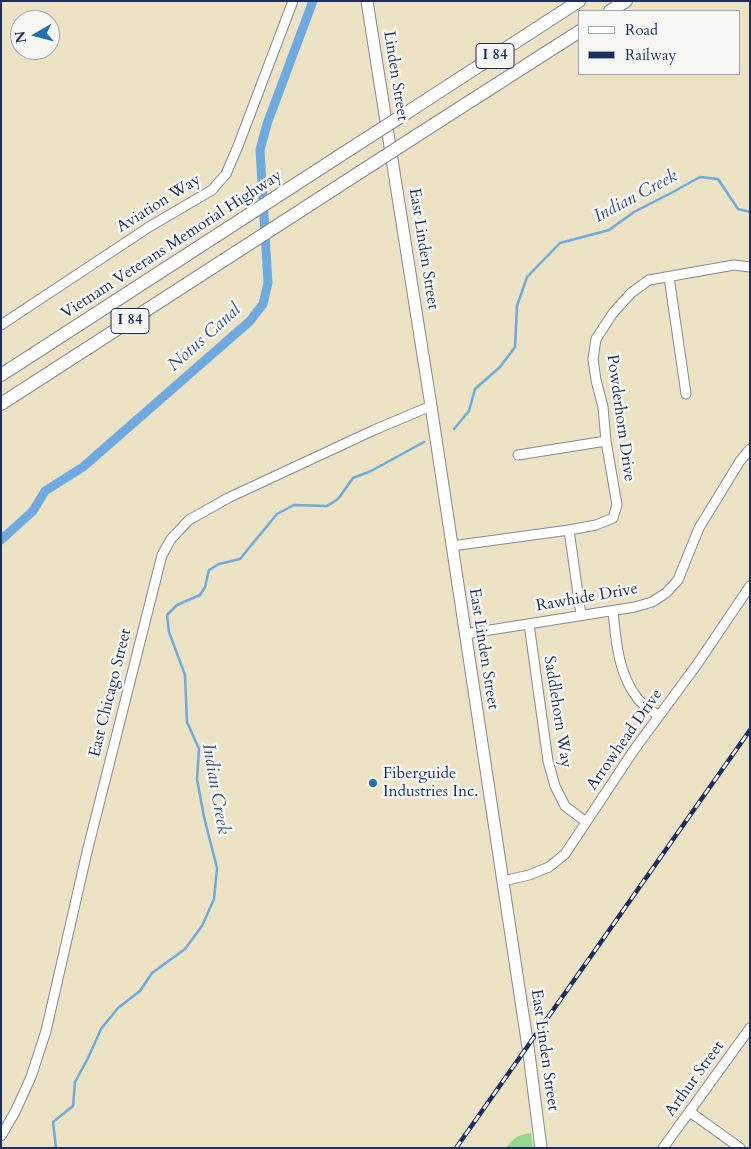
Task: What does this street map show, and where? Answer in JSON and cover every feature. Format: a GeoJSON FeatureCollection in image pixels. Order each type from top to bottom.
{"type":"FeatureCollection","features":[{"type":"Feature","properties":{"kind":"highway","name":"Vietnam Veterans Memorial Highway"},"geometry":{"type":"LineString","coordinates":[[1,375],[579,1]]}},
{"type":"Feature","properties":{"kind":"highway"},"geometry":{"type":"LineString","coordinates":[[612,10],[626,1]]}},
{"type":"Feature","properties":{"kind":"highway","name":"I 84"},"geometry":{"type":"LineString","coordinates":[[1,404],[578,32]]}},
{"type":"Feature","properties":{"kind":"main road","name":"Linden Street"},"geometry":{"type":"LineString","coordinates":[[367,1],[392,156]]}},
{"type":"Feature","properties":{"kind":"main road","name":"East Linden Street"},"geometry":{"type":"LineString","coordinates":[[392,156],[529,1054],[541,1148]]}},
{"type":"Feature","properties":{"kind":"street","name":"Aviation Way"},"geometry":{"type":"LineString","coordinates":[[1,325],[149,227],[212,190],[226,174],[293,1]]}},
{"type":"Feature","properties":{"kind":"street","name":"Powderhorn Drive"},"geometry":{"type":"LineString","coordinates":[[452,546],[569,530],[596,525],[613,518],[617,505],[606,441],[603,408],[593,359],[596,339],[613,313],[631,293],[649,280],[734,265],[750,267]]}},
{"type":"Feature","properties":{"kind":"street"},"geometry":{"type":"LineString","coordinates":[[669,277],[686,394]]}},
{"type":"Feature","properties":{"kind":"street","name":"East Chicago Street"},"geometry":{"type":"LineString","coordinates":[[1,1136],[15,1112],[31,1077],[46,1031],[87,852],[162,556],[166,547],[189,520],[228,498],[374,430],[431,406]]}},
{"type":"Feature","properties":{"kind":"street"},"geometry":{"type":"LineString","coordinates":[[518,454],[606,441]]}},
{"type":"Feature","properties":{"kind":"street","name":"Rawhide Drive"},"geometry":{"type":"LineString","coordinates":[[464,634],[635,607],[652,602],[666,593],[678,580],[699,528],[750,449]]}},
{"type":"Feature","properties":{"kind":"street"},"geometry":{"type":"LineString","coordinates":[[569,530],[582,615]]}},
{"type":"Feature","properties":{"kind":"street","name":"Arrowhead Drive"},"geometry":{"type":"LineString","coordinates":[[503,881],[529,875],[549,867],[565,854],[634,750],[698,663],[750,586]]}},
{"type":"Feature","properties":{"kind":"street"},"geometry":{"type":"LineString","coordinates":[[613,611],[619,655],[626,681],[639,700],[658,716]]}},
{"type":"Feature","properties":{"kind":"street","name":"Saddlehorn Way"},"geometry":{"type":"LineString","coordinates":[[528,624],[548,761],[555,786],[566,806],[586,822]]}},
{"type":"Feature","properties":{"kind":"street","name":"Arthur Street"},"geometry":{"type":"LineString","coordinates":[[664,1148],[750,1028]]}},
{"type":"Feature","properties":{"kind":"street"},"geometry":{"type":"LineString","coordinates":[[690,1112],[740,1148]]}},
{"type":"Feature","properties":{"kind":"green space"},"geometry":{"type":"Polygon","coordinates":[[[531,1133],[533,1148],[506,1148],[517,1137],[531,1133]]]}},
{"type":"Feature","properties":{"kind":"waterway","name":"Notus Canal"},"geometry":{"type":"LineString","coordinates":[[1,540],[33,511],[45,491],[83,467],[250,321],[263,304],[268,283],[260,150],[267,124],[313,1]]}},
{"type":"Feature","properties":{"kind":"waterway","name":"Indian Creek"},"geometry":{"type":"LineString","coordinates":[[454,429],[469,411],[475,389],[500,367],[515,347],[517,306],[527,277],[560,243],[609,230],[634,212],[700,177],[718,179],[738,209],[750,212]]}},
{"type":"Feature","properties":{"kind":"waterway","name":"Indian Creek"},"geometry":{"type":"LineString","coordinates":[[56,1148],[53,1122],[73,1106],[75,1082],[101,1029],[118,1008],[140,991],[152,973],[185,949],[202,926],[214,899],[217,868],[204,817],[197,779],[199,749],[187,722],[185,675],[169,632],[167,615],[177,605],[200,595],[205,587],[209,570],[219,564],[240,559],[277,514],[294,505],[327,506],[338,499],[353,478],[371,471],[424,442]]}},
{"type":"Feature","properties":{"kind":"railway"},"geometry":{"type":"LineString","coordinates":[[456,1148],[750,730]]}},
{"type":"Feature","properties":{"kind":"place","name":"Fiberguide Industries Inc."},"geometry":{"type":"Point","coordinates":[373,783]}}]}
